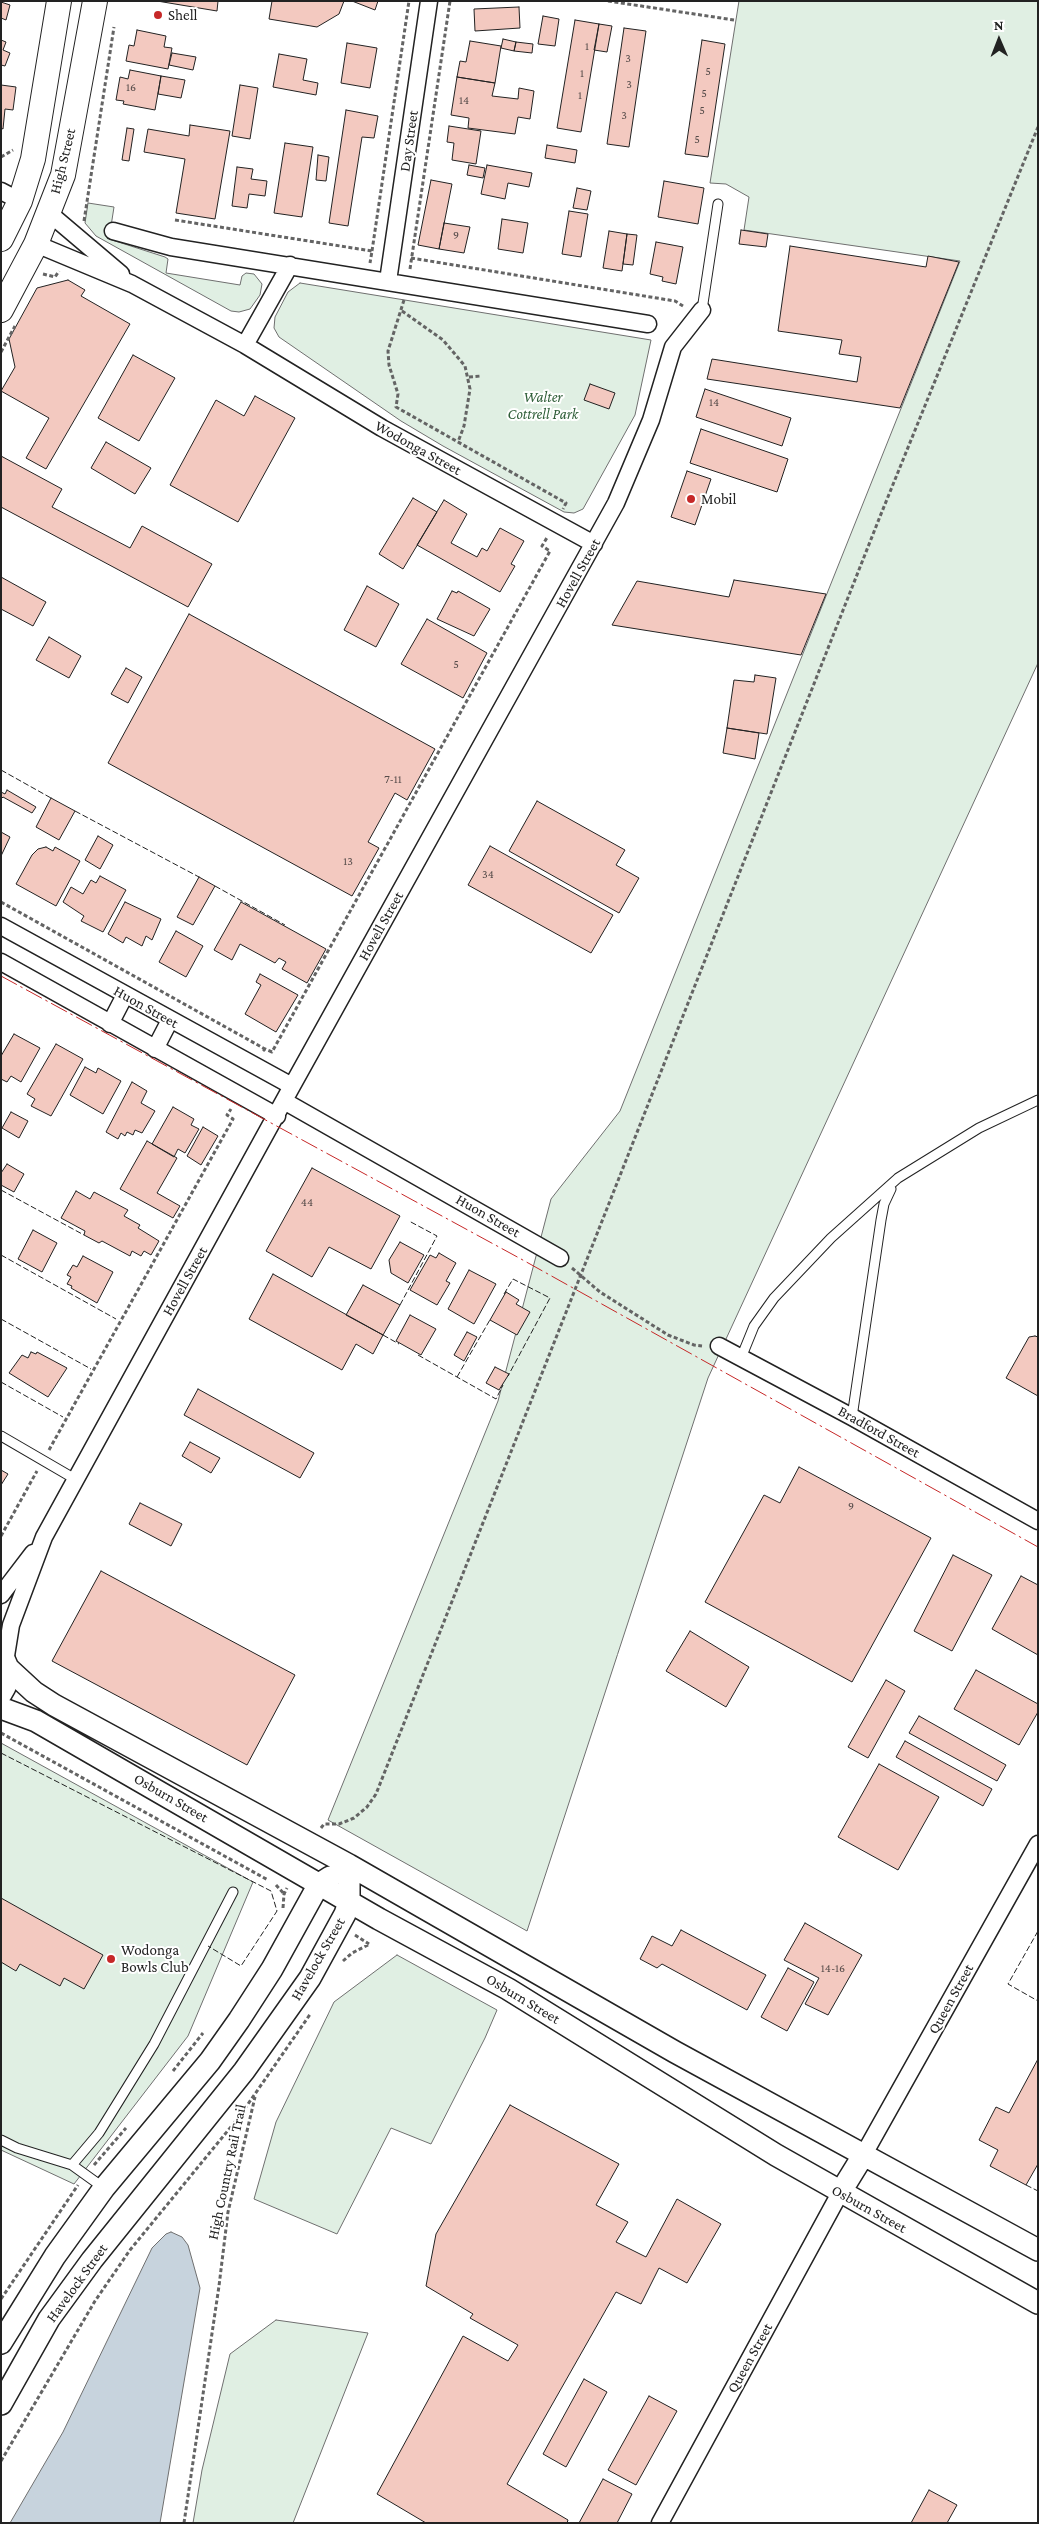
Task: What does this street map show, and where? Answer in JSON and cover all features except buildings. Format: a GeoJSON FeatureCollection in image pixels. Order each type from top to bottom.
{"type":"FeatureCollection","features":[{"type":"Feature","properties":{"kind":"main road","name":"High Street"},"geometry":{"type":"LineString","coordinates":[[3,230],[10,196],[33,160],[59,1]]}},
{"type":"Feature","properties":{"kind":"main road","name":"High Street"},"geometry":{"type":"LineString","coordinates":[[1,310],[36,244],[62,176],[95,1]]}},
{"type":"Feature","properties":{"kind":"main road"},"geometry":{"type":"LineString","coordinates":[[10,196],[49,213]]}},
{"type":"Feature","properties":{"kind":"main road"},"geometry":{"type":"LineString","coordinates":[[3,230],[36,244]]}},
{"type":"Feature","properties":{"kind":"street","name":"Day Street"},"geometry":{"type":"LineString","coordinates":[[388,282],[429,1]]}},
{"type":"Feature","properties":{"kind":"street","name":"Wodonga Street"},"geometry":{"type":"LineString","coordinates":[[49,213],[132,284]]}},
{"type":"Feature","properties":{"kind":"street"},"geometry":{"type":"LineString","coordinates":[[113,231],[171,247],[648,324]]}},
{"type":"Feature","properties":{"kind":"street","name":"Wodonga Street"},"geometry":{"type":"LineString","coordinates":[[36,244],[132,284],[245,345],[382,428],[594,544]]}},
{"type":"Feature","properties":{"kind":"street"},"geometry":{"type":"LineString","coordinates":[[245,345],[290,266]]}},
{"type":"Feature","properties":{"kind":"street","name":"Hovell Street"},"geometry":{"type":"LineString","coordinates":[[5,1661],[8,1636],[15,1612],[44,1538],[616,503],[655,409],[673,347],[700,314]]}},
{"type":"Feature","properties":{"kind":"street","name":"Huon Street"},"geometry":{"type":"LineString","coordinates":[[1,926],[255,1067],[284,1101],[560,1258]]}},
{"type":"Feature","properties":{"kind":"street","name":"Huon Street"},"geometry":{"type":"LineString","coordinates":[[1,962],[239,1095],[284,1101]]}},
{"type":"Feature","properties":{"kind":"street"},"geometry":{"type":"LineString","coordinates":[[110,1024],[124,995]]}},
{"type":"Feature","properties":{"kind":"street"},"geometry":{"type":"LineString","coordinates":[[156,1049],[170,1020]]}},
{"type":"Feature","properties":{"kind":"street","name":"Bradford Street"},"geometry":{"type":"LineString","coordinates":[[719,1346],[852,1417],[1038,1521]]}},
{"type":"Feature","properties":{"kind":"street","name":"Hovell Street"},"geometry":{"type":"LineString","coordinates":[[1,1595],[44,1538]]}},
{"type":"Feature","properties":{"kind":"street"},"geometry":{"type":"LineString","coordinates":[[1,1694],[5,1687],[5,1661]]}},
{"type":"Feature","properties":{"kind":"street","name":"Osburn Street"},"geometry":{"type":"LineString","coordinates":[[5,1661],[34,1692],[54,1705],[349,1865],[675,2052],[1038,2250]]}},
{"type":"Feature","properties":{"kind":"street","name":"Osburn Street"},"geometry":{"type":"LineString","coordinates":[[1,1708],[36,1721],[349,1902],[508,1989],[840,2193],[1038,2303]]}},
{"type":"Feature","properties":{"kind":"street","name":"Queen Street"},"geometry":{"type":"LineString","coordinates":[[864,2154],[1038,1844]]}},
{"type":"Feature","properties":{"kind":"street","name":"Havelock Street"},"geometry":{"type":"LineString","coordinates":[[1,2343],[55,2256],[104,2188],[210,2061],[234,2027],[272,1969],[319,1884],[349,1865]]}},
{"type":"Feature","properties":{"kind":"street","name":"Havelock Street"},"geometry":{"type":"LineString","coordinates":[[1,2404],[60,2305],[150,2186],[244,2071],[292,2004],[340,1926],[349,1902],[349,1865]]}},
{"type":"Feature","properties":{"kind":"street"},"geometry":{"type":"LineString","coordinates":[[840,2193],[864,2154]]}},
{"type":"Feature","properties":{"kind":"street","name":"Queen Street"},"geometry":{"type":"LineString","coordinates":[[660,2523],[840,2193]]}},
{"type":"Feature","properties":{"kind":"lane"},"geometry":{"type":"LineString","coordinates":[[700,314],[718,204]]}},
{"type":"Feature","properties":{"kind":"lane"},"geometry":{"type":"LineString","coordinates":[[741,1358],[754,1326],[779,1292],[832,1238],[898,1178],[979,1128],[1038,1100]]}},
{"type":"Feature","properties":{"kind":"lane"},"geometry":{"type":"LineString","coordinates":[[852,1417],[884,1204],[898,1178]]}},
{"type":"Feature","properties":{"kind":"lane"},"geometry":{"type":"LineString","coordinates":[[1,1436],[75,1479]]}},
{"type":"Feature","properties":{"kind":"lane"},"geometry":{"type":"LineString","coordinates":[[72,2165],[99,2134],[154,2044],[233,1892]]}},
{"type":"Feature","properties":{"kind":"lane"},"geometry":{"type":"LineString","coordinates":[[1,2140],[17,2148],[72,2165],[104,2188]]}},
{"type":"Feature","properties":{"kind":"path"},"geometry":{"type":"LineString","coordinates":[[368,278],[409,1]]}},
{"type":"Feature","properties":{"kind":"path"},"geometry":{"type":"LineString","coordinates":[[1,902],[272,1052],[550,550],[542,546],[566,503],[396,407],[398,394],[389,365],[388,352],[402,311],[407,284],[450,1]]}},
{"type":"Feature","properties":{"kind":"path"},"geometry":{"type":"LineString","coordinates":[[608,1],[734,20]]}},
{"type":"Feature","properties":{"kind":"path"},"geometry":{"type":"LineString","coordinates":[[322,1826],[349,1820],[363,1811],[373,1800],[879,519],[1038,127]]}},
{"type":"Feature","properties":{"kind":"path"},"geometry":{"type":"LineString","coordinates":[[175,220],[372,251]]}},
{"type":"Feature","properties":{"kind":"path"},"geometry":{"type":"LineString","coordinates":[[411,258],[674,301],[700,314]]}},
{"type":"Feature","properties":{"kind":"path"},"geometry":{"type":"LineString","coordinates":[[402,311],[450,346],[462,361],[469,377],[470,389],[467,409],[458,442]]}},
{"type":"Feature","properties":{"kind":"path"},"geometry":{"type":"LineString","coordinates":[[469,377],[482,376]]}},
{"type":"Feature","properties":{"kind":"path"},"geometry":{"type":"LineString","coordinates":[[255,1067],[265,1049]]}},
{"type":"Feature","properties":{"kind":"path"},"geometry":{"type":"LineString","coordinates":[[1,1536],[234,1119],[227,1115],[239,1095]]}},
{"type":"Feature","properties":{"kind":"path"},"geometry":{"type":"LineString","coordinates":[[579,1276],[668,1335],[694,1345],[719,1346]]}},
{"type":"Feature","properties":{"kind":"path"},"geometry":{"type":"LineString","coordinates":[[1,1733],[278,1886],[284,1894],[282,1911]]}},
{"type":"Feature","properties":{"kind":"path"},"geometry":{"type":"LineString","coordinates":[[169,2077],[204,2032]]}},
{"type":"Feature","properties":{"kind":"path","name":"High Country Rail Trail"},"geometry":{"type":"LineString","coordinates":[[1,2461],[95,2301],[130,2250],[256,2094],[228,2212],[220,2286],[184,2523]]}},
{"type":"Feature","properties":{"kind":"path"},"geometry":{"type":"LineString","coordinates":[[1,2299],[65,2201],[128,2125]]}},
{"type":"Feature","properties":{"kind":"green space"},"geometry":{"type":"Polygon","coordinates":[[[739,1],[1038,1],[1038,663],[708,1378],[527,1931],[328,1820],[498,1401],[551,1199],[620,1111],[960,261],[744,230],[749,197],[726,184],[710,183],[739,1]]]}},
{"type":"Feature","properties":{"kind":"green space"},"geometry":{"type":"Polygon","coordinates":[[[88,203],[114,207],[109,239],[165,257],[168,259],[166,273],[240,285],[242,276],[246,273],[254,274],[262,284],[260,295],[250,309],[239,312],[231,311],[96,236],[85,223],[88,203]]]}},
{"type":"Feature","properties":{"kind":"green space","name":"Walter Cottrell Park"},"geometry":{"type":"Polygon","coordinates":[[[300,283],[651,340],[635,415],[583,509],[574,513],[564,512],[443,446],[401,421],[279,337],[274,328],[275,317],[288,292],[300,283]]]}},
{"type":"Feature","properties":{"kind":"green space","name":"Wodonga Bowls Club"},"geometry":{"type":"Polygon","coordinates":[[[1,1743],[253,1882],[188,2036],[74,2184],[1,2150],[1,1743]]]}},
{"type":"Feature","properties":{"kind":"green space"},"geometry":{"type":"Polygon","coordinates":[[[397,1955],[497,2010],[485,2038],[431,2144],[391,2128],[337,2234],[254,2199],[276,2122],[334,2002],[397,1955]]]}},
{"type":"Feature","properties":{"kind":"green space"},"geometry":{"type":"Polygon","coordinates":[[[276,2320],[368,2333],[293,2523],[193,2523],[202,2470],[230,2354],[276,2320]]]}},
{"type":"Feature","properties":{"kind":"shaded area"},"geometry":{"type":"Polygon","coordinates":[[[171,2232],[182,2237],[188,2245],[200,2288],[160,2523],[10,2523],[63,2432],[152,2248],[166,2234],[171,2232]]]}},
{"type":"Feature","properties":{"kind":"fence"},"geometry":{"type":"LineString","coordinates":[[1,770],[51,798]]}},
{"type":"Feature","properties":{"kind":"fence"},"geometry":{"type":"LineString","coordinates":[[75,811],[199,877]]}},
{"type":"Feature","properties":{"kind":"fence"},"geometry":{"type":"LineString","coordinates":[[215,886],[285,925]]}},
{"type":"Feature","properties":{"kind":"fence"},"geometry":{"type":"LineString","coordinates":[[1,1190],[84,1235]]}},
{"type":"Feature","properties":{"kind":"fence"},"geometry":{"type":"LineString","coordinates":[[400,1305],[437,1236],[409,1221]]}},
{"type":"Feature","properties":{"kind":"fence"},"geometry":{"type":"LineString","coordinates":[[1,1255],[116,1319]]}},
{"type":"Feature","properties":{"kind":"fence"},"geometry":{"type":"LineString","coordinates":[[504,1294],[513,1279],[550,1298],[508,1376]]}},
{"type":"Feature","properties":{"kind":"fence"},"geometry":{"type":"LineString","coordinates":[[457,1377],[491,1318]]}},
{"type":"Feature","properties":{"kind":"fence"},"geometry":{"type":"LineString","coordinates":[[1,1319],[91,1369]]}},
{"type":"Feature","properties":{"kind":"fence"},"geometry":{"type":"LineString","coordinates":[[383,1335],[399,1344]]}},
{"type":"Feature","properties":{"kind":"fence"},"geometry":{"type":"LineString","coordinates":[[418,1355],[496,1399],[503,1385]]}},
{"type":"Feature","properties":{"kind":"fence"},"geometry":{"type":"LineString","coordinates":[[1,1382],[63,1417]]}},
{"type":"Feature","properties":{"kind":"fence"},"geometry":{"type":"LineString","coordinates":[[1,1753],[271,1891],[277,1911],[241,1966],[208,1946]]}},
{"type":"Feature","properties":{"kind":"fence"},"geometry":{"type":"LineString","coordinates":[[1038,1931],[1008,1984],[1038,2001]]}},
{"type":"Feature","properties":{"kind":"fence"},"geometry":{"type":"LineString","coordinates":[[1026,2185],[1038,2191]]}},
{"type":"Feature","properties":{"kind":"power"},"geometry":{"type":"LineString","coordinates":[[1,976],[521,1259],[1038,1547]]}},
{"type":"Feature","properties":{"kind":"place","name":"Shell"},"geometry":{"type":"Point","coordinates":[158,15]}},
{"type":"Feature","properties":{"kind":"place","name":"Mobil"},"geometry":{"type":"Point","coordinates":[691,499]}},
{"type":"Feature","properties":{"kind":"place","name":"Wodonga Bowls Club"},"geometry":{"type":"Point","coordinates":[111,1959]}}]}
